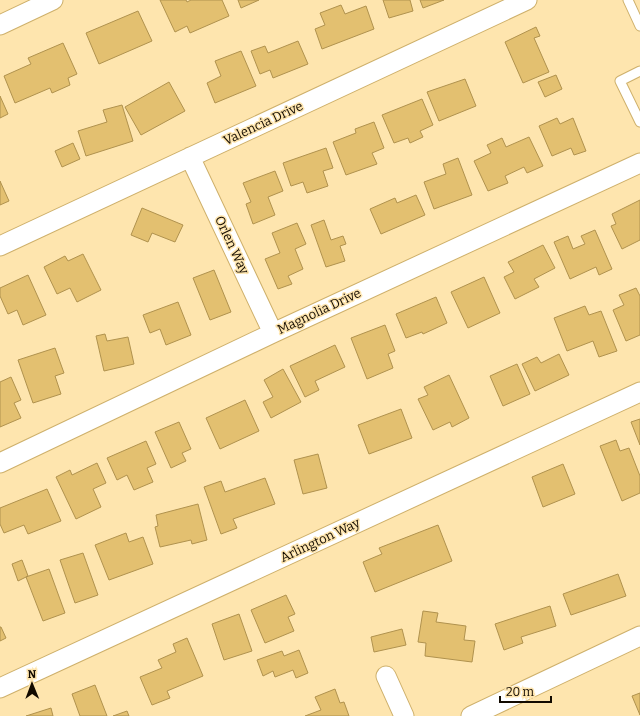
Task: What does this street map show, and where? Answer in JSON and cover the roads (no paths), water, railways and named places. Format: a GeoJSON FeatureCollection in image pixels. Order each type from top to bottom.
{"type":"FeatureCollection","features":[{"type":"Feature","properties":{"kind":"street"},"geometry":{"type":"LineString","coordinates":[[0,25],[53,0]]}},
{"type":"Feature","properties":{"kind":"street","name":"Valencia Drive"},"geometry":{"type":"LineString","coordinates":[[0,246],[527,0]]}},
{"type":"Feature","properties":{"kind":"street","name":"Orlen Way"},"geometry":{"type":"LineString","coordinates":[[190,157],[273,333]]}},
{"type":"Feature","properties":{"kind":"street","name":"Magnolia Drive"},"geometry":{"type":"LineString","coordinates":[[0,463],[273,333],[640,163]]}},
{"type":"Feature","properties":{"kind":"street","name":"Arlington Way"},"geometry":{"type":"LineString","coordinates":[[0,688],[640,392]]}},
{"type":"Feature","properties":{"kind":"street"},"geometry":{"type":"LineString","coordinates":[[471,716],[640,636]]}},
{"type":"Feature","properties":{"kind":"street"},"geometry":{"type":"LineString","coordinates":[[386,676],[404,716]]}},
{"type":"Feature","properties":{"kind":"lane"},"geometry":{"type":"LineString","coordinates":[[628,0],[640,26]]}},
{"type":"Feature","properties":{"kind":"lane"},"geometry":{"type":"LineString","coordinates":[[640,71],[620,81],[640,122]]}}]}
